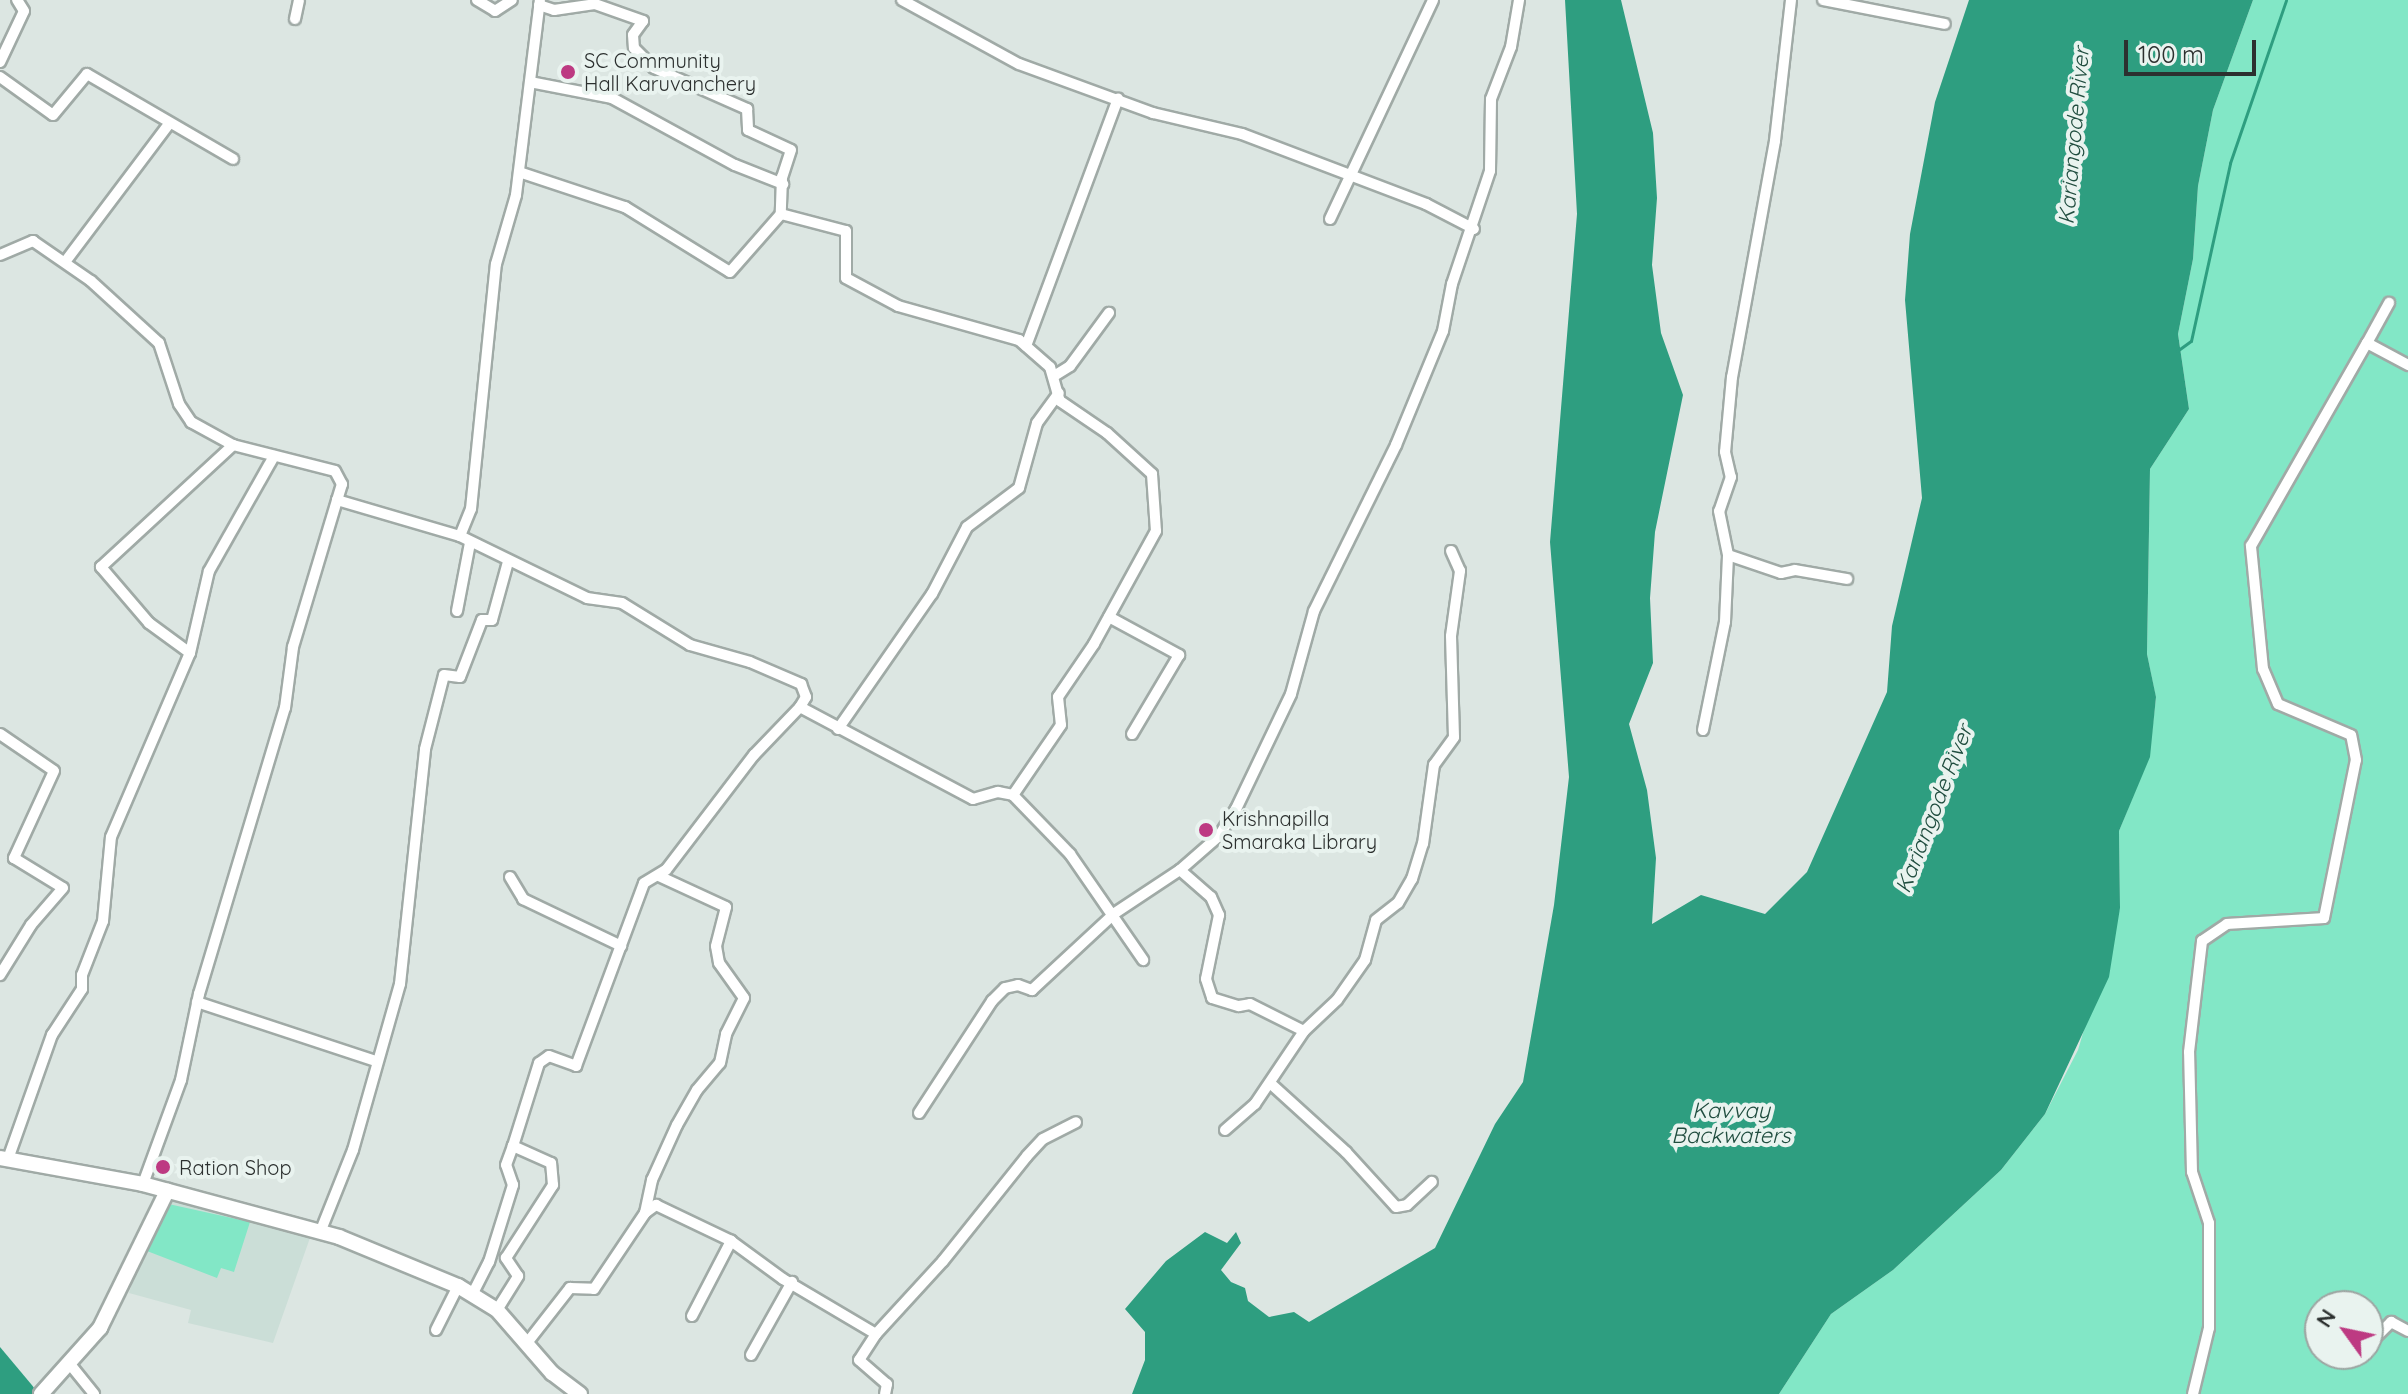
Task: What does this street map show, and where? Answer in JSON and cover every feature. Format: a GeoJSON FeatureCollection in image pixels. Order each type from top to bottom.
{"type":"FeatureCollection","features":[{"type":"Feature","properties":{"kind":"main road"},"geometry":{"type":"LineString","coordinates":[[4,1158],[143,1184],[321,1230],[458,1286],[497,1310],[552,1373],[580,1394]]}},
{"type":"Feature","properties":{"kind":"main road"},"geometry":{"type":"LineString","coordinates":[[41,1394],[100,1328],[167,1191]]}},
{"type":"Feature","properties":{"kind":"street"},"geometry":{"type":"LineString","coordinates":[[0,62],[24,11],[17,0]]}},
{"type":"Feature","properties":{"kind":"street"},"geometry":{"type":"LineString","coordinates":[[295,19],[299,0]]}},
{"type":"Feature","properties":{"kind":"street"},"geometry":{"type":"LineString","coordinates":[[477,0],[495,11],[512,0]]}},
{"type":"Feature","properties":{"kind":"street"},"geometry":{"type":"LineString","coordinates":[[902,0],[1019,64],[1153,113],[1242,134],[1352,176],[1474,229]]}},
{"type":"Feature","properties":{"kind":"street"},"geometry":{"type":"LineString","coordinates":[[1330,219],[1433,0]]}},
{"type":"Feature","properties":{"kind":"street"},"geometry":{"type":"LineString","coordinates":[[919,1113],[992,1001],[1005,988],[1018,985],[1032,990],[1115,913],[1180,870],[1226,828],[1279,720],[1314,611],[1429,367],[1490,171],[1491,99],[1511,47],[1519,0]]}},
{"type":"Feature","properties":{"kind":"street"},"geometry":{"type":"LineString","coordinates":[[1703,730],[1725,622],[1728,555],[1719,511],[1731,477],[1725,452],[1732,377],[1775,141],[1791,0]]}},
{"type":"Feature","properties":{"kind":"street"},"geometry":{"type":"LineString","coordinates":[[1823,0],[1945,24]]}},
{"type":"Feature","properties":{"kind":"street"},"geometry":{"type":"LineString","coordinates":[[457,611],[471,509],[496,264],[519,172],[540,2],[554,10],[595,4],[643,21],[633,35],[634,48],[654,68],[747,109],[748,130],[791,150],[783,184],[781,214],[730,272],[625,207],[519,172]]}},
{"type":"Feature","properties":{"kind":"street"},"geometry":{"type":"LineString","coordinates":[[0,77],[53,115],[87,74],[149,107],[169,124],[233,159]]}},
{"type":"Feature","properties":{"kind":"street"},"geometry":{"type":"LineString","coordinates":[[530,82],[612,98],[735,165],[783,184]]}},
{"type":"Feature","properties":{"kind":"street"},"geometry":{"type":"LineString","coordinates":[[1026,346],[1118,99]]}},
{"type":"Feature","properties":{"kind":"street"},"geometry":{"type":"LineString","coordinates":[[65,262],[169,124]]}},
{"type":"Feature","properties":{"kind":"street"},"geometry":{"type":"LineString","coordinates":[[781,214],[846,231],[846,278],[864,292],[988,329],[1026,346],[1054,376],[1060,401],[1107,433],[1152,474],[1156,488],[1150,507],[1156,531],[1109,617],[1058,697],[1061,725],[1013,795]]}},
{"type":"Feature","properties":{"kind":"street"},"geometry":{"type":"LineString","coordinates":[[0,255],[33,241],[65,262],[159,343],[179,404],[191,422],[233,445],[335,471],[342,484],[293,647],[285,708],[197,1002],[169,1123],[143,1184]]}},
{"type":"Feature","properties":{"kind":"street"},"geometry":{"type":"LineString","coordinates":[[2193,1394],[2209,1328],[2209,1223],[2192,1172],[2189,1052],[2202,941],[2227,924],[2324,918],[2356,760],[2351,735],[2278,704],[2263,669],[2251,546],[2389,303]]}},
{"type":"Feature","properties":{"kind":"street"},"geometry":{"type":"LineString","coordinates":[[1054,376],[1070,366],[1109,313]]}},
{"type":"Feature","properties":{"kind":"street"},"geometry":{"type":"LineString","coordinates":[[2367,343],[2408,365]]}},
{"type":"Feature","properties":{"kind":"street"},"geometry":{"type":"LineString","coordinates":[[838,729],[932,594],[967,527],[1019,488],[1037,423],[1059,393]]}},
{"type":"Feature","properties":{"kind":"street"},"geometry":{"type":"LineString","coordinates":[[190,653],[149,623],[101,567],[233,445]]}},
{"type":"Feature","properties":{"kind":"street"},"geometry":{"type":"LineString","coordinates":[[4,1158],[52,1035],[77,1004],[103,921],[111,837],[190,653],[209,571],[274,456]]}},
{"type":"Feature","properties":{"kind":"street"},"geometry":{"type":"LineString","coordinates":[[337,500],[465,539],[587,598],[622,603],[690,645],[750,662],[801,684],[806,697],[754,755],[659,876],[640,889],[576,1066],[542,1057],[506,1165],[513,1185],[489,1262],[472,1295]]}},
{"type":"Feature","properties":{"kind":"street"},"geometry":{"type":"LineString","coordinates":[[1225,1130],[1270,1083],[1304,1031],[1354,979],[1376,920],[1398,903],[1419,861],[1434,765],[1454,737],[1451,636],[1460,571],[1451,551]]}},
{"type":"Feature","properties":{"kind":"street"},"geometry":{"type":"LineString","coordinates":[[1728,555],[1781,573],[1795,570],[1847,579]]}},
{"type":"Feature","properties":{"kind":"street"},"geometry":{"type":"LineString","coordinates":[[321,1230],[353,1150],[403,968],[425,749],[444,675],[460,677],[482,620],[492,620],[508,562]]}},
{"type":"Feature","properties":{"kind":"street"},"geometry":{"type":"LineString","coordinates":[[1109,617],[1179,655],[1132,734]]}},
{"type":"Feature","properties":{"kind":"street"},"geometry":{"type":"LineString","coordinates":[[800,707],[973,799],[998,792],[1013,795],[1070,854],[1115,913],[1143,960]]}},
{"type":"Feature","properties":{"kind":"street"},"geometry":{"type":"LineString","coordinates":[[0,734],[54,771],[14,858],[63,888],[31,925],[0,975]]}},
{"type":"Feature","properties":{"kind":"street"},"geometry":{"type":"LineString","coordinates":[[1180,870],[1211,897],[1219,915],[1206,979],[1208,993],[1218,1002],[1260,1007],[1304,1031]]}},
{"type":"Feature","properties":{"kind":"street"},"geometry":{"type":"LineString","coordinates":[[527,1343],[570,1288],[594,1289],[645,1213],[652,1180],[677,1125],[720,1063],[726,1034],[744,998],[719,963],[716,946],[726,907],[659,876]]}},
{"type":"Feature","properties":{"kind":"street"},"geometry":{"type":"LineString","coordinates":[[510,877],[523,899],[621,946]]}},
{"type":"Feature","properties":{"kind":"street"},"geometry":{"type":"LineString","coordinates":[[197,1002],[375,1061]]}},
{"type":"Feature","properties":{"kind":"street"},"geometry":{"type":"LineString","coordinates":[[1270,1083],[1346,1152],[1396,1207],[1407,1205],[1432,1182]]}},
{"type":"Feature","properties":{"kind":"street"},"geometry":{"type":"LineString","coordinates":[[885,1394],[887,1384],[859,1360],[876,1334],[943,1261],[1043,1139],[1076,1122]]}},
{"type":"Feature","properties":{"kind":"street"},"geometry":{"type":"LineString","coordinates":[[497,1310],[518,1276],[506,1258],[553,1185],[551,1163],[513,1146]]}},
{"type":"Feature","properties":{"kind":"street"},"geometry":{"type":"LineString","coordinates":[[645,1213],[664,1206],[731,1241],[876,1334]]}},
{"type":"Feature","properties":{"kind":"street"},"geometry":{"type":"LineString","coordinates":[[692,1316],[731,1241]]}},
{"type":"Feature","properties":{"kind":"street"},"geometry":{"type":"LineString","coordinates":[[751,1355],[792,1282]]}},
{"type":"Feature","properties":{"kind":"street"},"geometry":{"type":"LineString","coordinates":[[436,1330],[458,1286]]}},
{"type":"Feature","properties":{"kind":"street"},"geometry":{"type":"LineString","coordinates":[[2384,1329],[2391,1322],[2408,1331]]}},
{"type":"Feature","properties":{"kind":"street"},"geometry":{"type":"LineString","coordinates":[[69,1363],[94,1394]]}},
{"type":"Feature","properties":{"kind":"shaded area"},"geometry":{"type":"Polygon","coordinates":[[[2253,0],[2408,0],[2408,1394],[1779,1394],[1831,1314],[1893,1270],[2001,1170],[2045,1114],[2078,1050],[2120,908],[2119,831],[2149,757],[2156,698],[2147,654],[2150,469],[2189,409],[2178,334],[2193,259],[2198,186],[2213,110],[2253,0]]]}},
{"type":"Feature","properties":{"kind":"shaded area"},"geometry":{"type":"Polygon","coordinates":[[[158,1198],[311,1235],[273,1343],[188,1323],[191,1310],[129,1293],[158,1198]]]}},
{"type":"Feature","properties":{"kind":"shaded area"},"geometry":{"type":"Polygon","coordinates":[[[164,1203],[250,1222],[234,1272],[221,1268],[217,1278],[147,1251],[164,1203]]]}},
{"type":"Feature","properties":{"kind":"water","name":"Kavvay Backwaters"},"geometry":{"type":"Polygon","coordinates":[[[1565,0],[1621,0],[1653,133],[1657,198],[1652,265],[1661,333],[1683,395],[1655,532],[1650,598],[1653,663],[1629,724],[1647,790],[1656,858],[1652,924],[1701,895],[1765,914],[1807,872],[1887,692],[1892,626],[1922,498],[1905,300],[1910,234],[1935,102],[1969,0],[2253,0],[2213,110],[2198,186],[2193,259],[2178,334],[2189,409],[2150,469],[2147,654],[2156,697],[2150,757],[2119,831],[2120,908],[2109,977],[2045,1114],[2001,1170],[1893,1270],[1831,1314],[1779,1394],[1132,1394],[1145,1360],[1145,1332],[1125,1309],[1166,1261],[1205,1232],[1227,1243],[1236,1232],[1241,1243],[1221,1270],[1231,1282],[1245,1288],[1248,1301],[1269,1317],[1294,1312],[1309,1322],[1435,1248],[1495,1124],[1523,1082],[1554,905],[1569,777],[1550,542],[1577,214],[1565,0]]]}},
{"type":"Feature","properties":{"kind":"water"},"geometry":{"type":"Polygon","coordinates":[[[0,1347],[31,1384],[39,1394],[0,1394],[0,1347]]]}},
{"type":"Feature","properties":{"kind":"waterway"},"geometry":{"type":"LineString","coordinates":[[2177,351],[2191,341],[2230,163],[2286,0]]}},
{"type":"Feature","properties":{"kind":"place","name":"SC Community Hall Karuvanchery"},"geometry":{"type":"Point","coordinates":[568,72]}},
{"type":"Feature","properties":{"kind":"place","name":"Krishnapilla Smaraka Library"},"geometry":{"type":"Point","coordinates":[1206,830]}},
{"type":"Feature","properties":{"kind":"place","name":"Ration Shop"},"geometry":{"type":"Point","coordinates":[163,1167]}},
{"type":"Feature","properties":{"kind":"water label","name":"Kariangode River"},"geometry":{"type":"Point","coordinates":[2074,136]}},
{"type":"Feature","properties":{"kind":"water label","name":"Kariangode River"},"geometry":{"type":"Point","coordinates":[1934,809]}}]}
